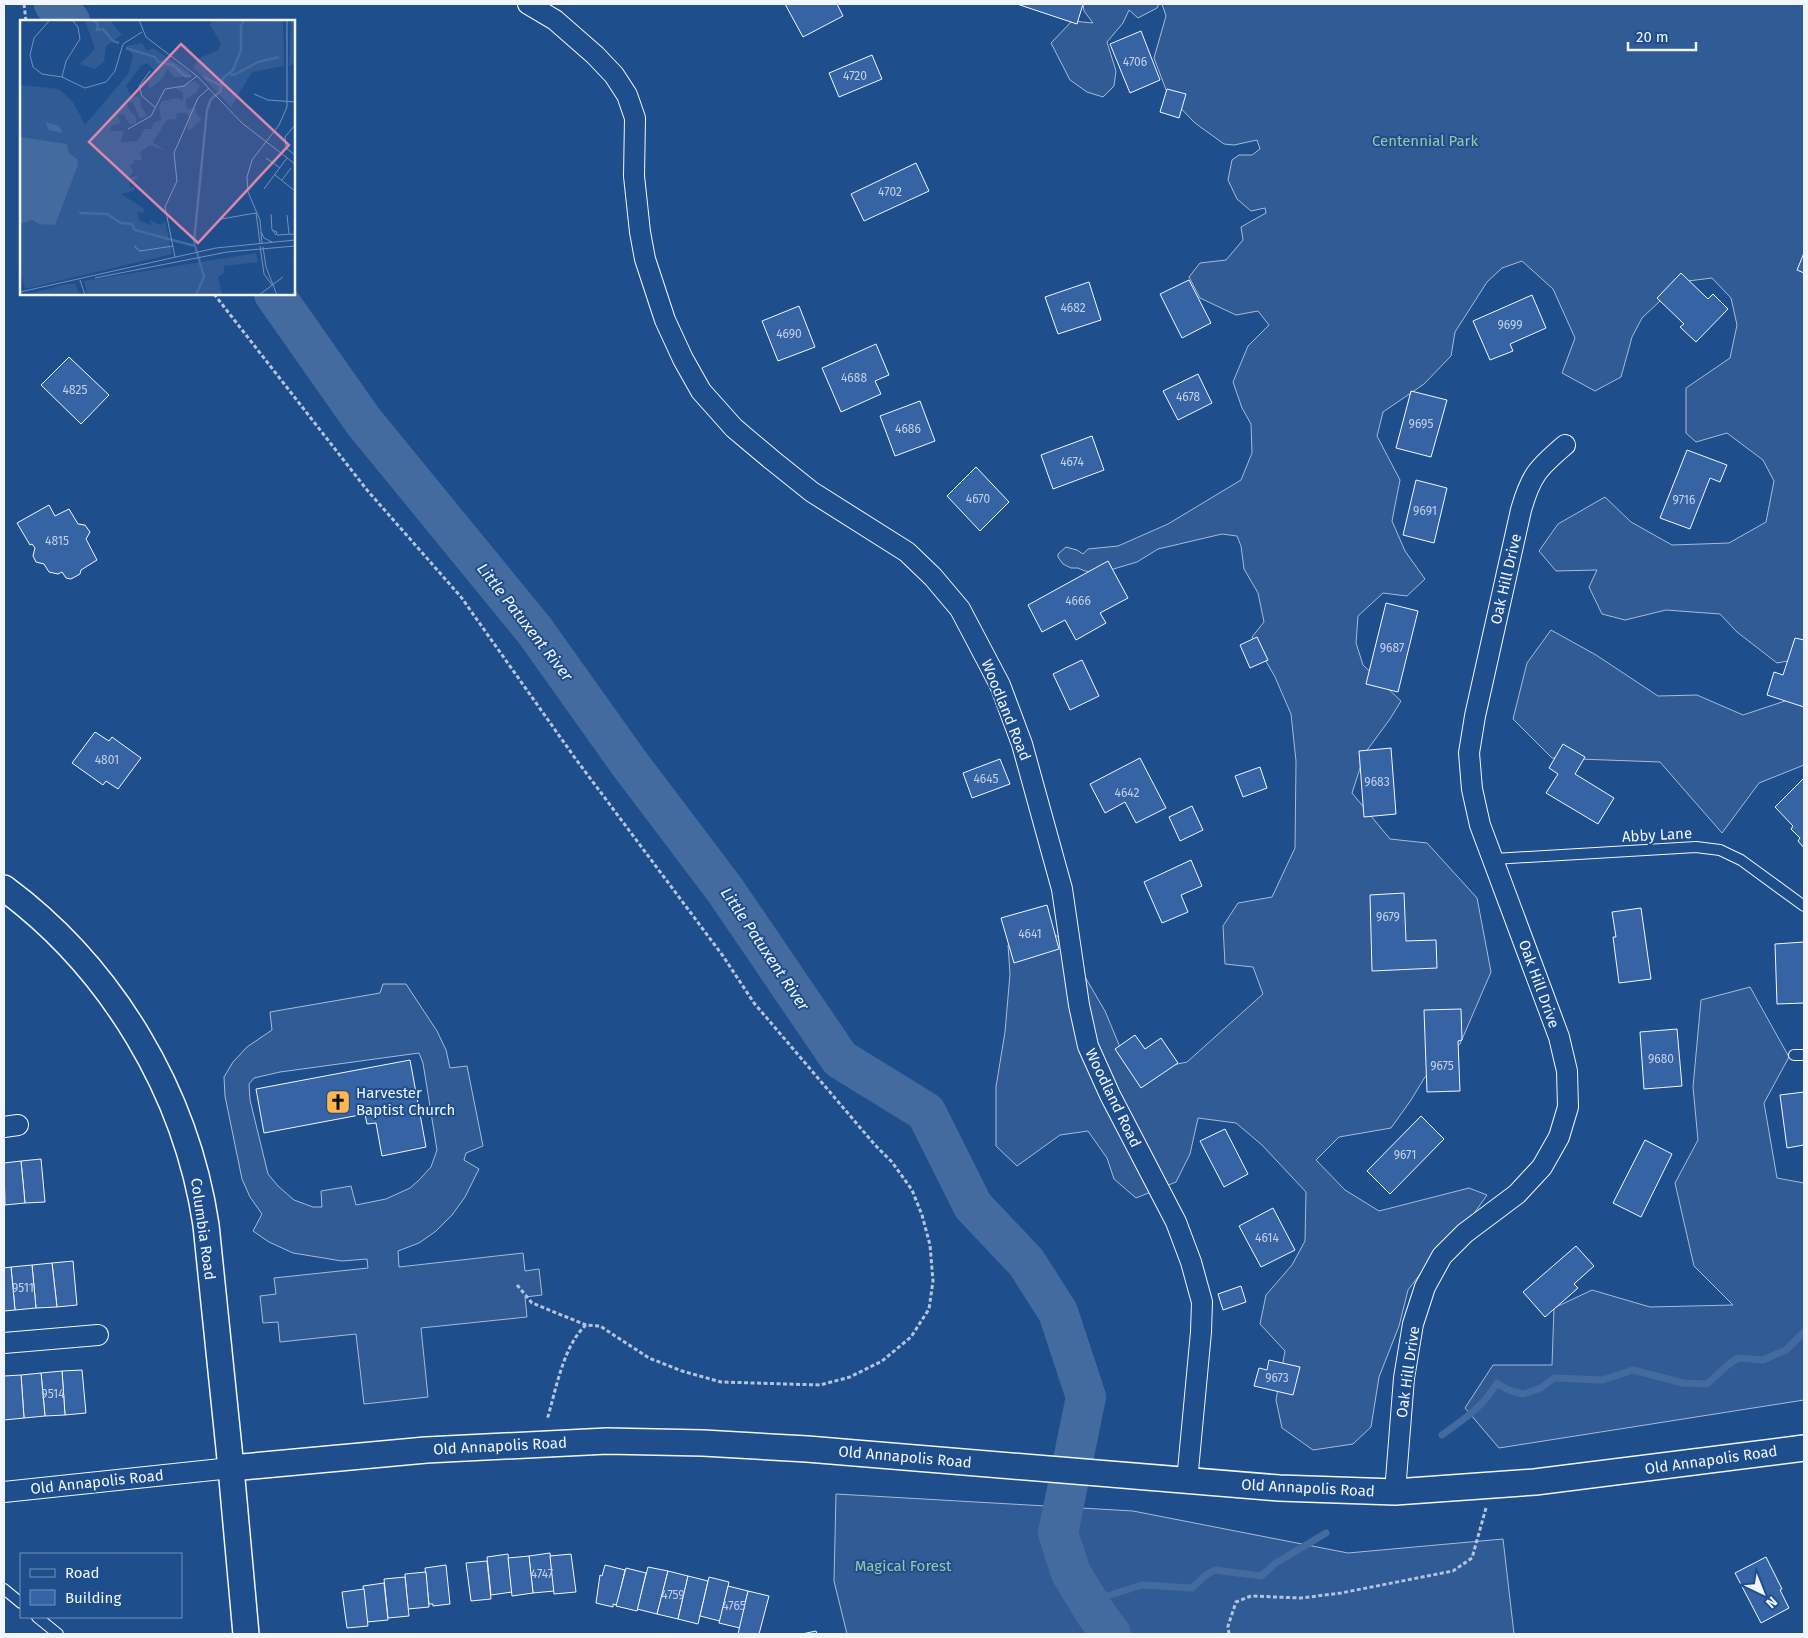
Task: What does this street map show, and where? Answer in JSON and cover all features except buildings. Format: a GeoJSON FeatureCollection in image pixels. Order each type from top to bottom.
{"type":"FeatureCollection","features":[{"type":"Feature","properties":{"kind":"street","name":"Woodland Road"},"geometry":{"type":"LineString","coordinates":[[528,4],[555,20],[595,55],[614,75],[627,95],[635,118],[634,176],[645,259],[667,325],[701,391],[734,428],[792,476],[812,492],[906,552],[933,577],[960,608],[1000,685],[1022,744],[1062,889],[1079,1005],[1088,1046],[1110,1095],[1176,1222],[1192,1262],[1202,1302],[1187,1481]]}},
{"type":"Feature","properties":{"kind":"street","name":"Oak Hill Drive"},"geometry":{"type":"LineString","coordinates":[[1395,1492],[1404,1378],[1413,1324],[1424,1287],[1442,1256],[1465,1233],[1517,1194],[1542,1167],[1559,1136],[1568,1107],[1567,1071],[1559,1037],[1494,858],[1480,825],[1472,788],[1469,754],[1475,716],[1528,485],[1543,463],[1564,445]]}},
{"type":"Feature","properties":{"kind":"street","name":"Columbia Road"},"geometry":{"type":"LineString","coordinates":[[4,888],[55,931],[89,967],[111,996],[149,1056],[166,1090],[181,1127],[201,1196],[231,1468],[246,1634]]}},
{"type":"Feature","properties":{"kind":"street"},"geometry":{"type":"LineString","coordinates":[[4,1343],[98,1335]]}},
{"type":"Feature","properties":{"kind":"street","name":"Old Annapolis Road"},"geometry":{"type":"LineString","coordinates":[[4,1492],[304,1460],[426,1450],[607,1441],[703,1443],[808,1449],[1279,1488],[1395,1492],[1491,1485],[1629,1471],[1804,1448]]}},
{"type":"Feature","properties":{"kind":"lane","name":"Abby Lane"},"geometry":{"type":"LineString","coordinates":[[1494,858],[1696,847],[1720,850],[1741,860],[1804,906]]}},
{"type":"Feature","properties":{"kind":"lane"},"geometry":{"type":"LineString","coordinates":[[4,1589],[20,1602]]}},
{"type":"Feature","properties":{"kind":"lane"},"geometry":{"type":"LineString","coordinates":[[38,1618],[58,1634]]}},
{"type":"Feature","properties":{"kind":"path"},"geometry":{"type":"LineString","coordinates":[[24,4],[25,20]]}},
{"type":"Feature","properties":{"kind":"path"},"geometry":{"type":"LineString","coordinates":[[215,295],[367,490],[461,597],[575,758],[723,956],[754,1003],[875,1145],[892,1162],[912,1190],[922,1215],[930,1245],[934,1281],[929,1309],[912,1337],[882,1361],[850,1377],[820,1385],[721,1382],[682,1371],[649,1358],[600,1326],[586,1325],[532,1303],[517,1284]]}},
{"type":"Feature","properties":{"kind":"path"},"geometry":{"type":"LineString","coordinates":[[549,1415],[567,1353],[576,1334],[586,1325]]}},
{"type":"Feature","properties":{"kind":"path"},"geometry":{"type":"LineString","coordinates":[[1228,1634],[1228,1626],[1236,1602],[1251,1596],[1301,1598],[1341,1593],[1453,1571],[1472,1558],[1484,1519],[1491,1485]]}},
{"type":"Feature","properties":{"kind":"shaded area"},"geometry":{"type":"Polygon","coordinates":[[[1083,4],[1159,4],[1157,8],[1138,18],[1129,10],[1123,23],[1107,42],[1116,71],[1114,86],[1103,97],[1087,92],[1070,80],[1051,43],[1072,21],[1093,23],[1084,11],[1083,4]]]}},
{"type":"Feature","properties":{"kind":"shaded area"},"geometry":{"type":"Polygon","coordinates":[[[1162,4],[1804,4],[1804,658],[1777,663],[1737,632],[1720,614],[1666,610],[1625,620],[1602,614],[1589,587],[1597,570],[1556,571],[1539,551],[1558,524],[1605,497],[1631,522],[1672,545],[1729,543],[1766,522],[1774,481],[1763,460],[1727,433],[1696,442],[1686,433],[1686,388],[1730,358],[1737,325],[1731,298],[1712,278],[1680,282],[1642,318],[1632,337],[1621,377],[1595,391],[1562,373],[1575,338],[1553,289],[1522,261],[1502,268],[1487,282],[1455,332],[1451,356],[1424,384],[1383,412],[1377,436],[1400,480],[1392,521],[1405,551],[1425,579],[1407,596],[1383,593],[1358,616],[1356,643],[1363,665],[1401,701],[1365,753],[1352,793],[1390,839],[1427,843],[1477,898],[1491,972],[1460,1044],[1425,1077],[1391,1128],[1339,1137],[1316,1160],[1345,1190],[1379,1211],[1469,1188],[1487,1195],[1475,1212],[1446,1240],[1408,1290],[1399,1326],[1379,1377],[1371,1427],[1353,1444],[1313,1450],[1282,1428],[1276,1400],[1285,1351],[1260,1324],[1266,1295],[1292,1265],[1305,1241],[1306,1192],[1262,1145],[1236,1123],[1198,1118],[1190,1154],[1176,1182],[1136,1198],[1114,1179],[1107,1158],[1088,1131],[1060,1135],[1017,1166],[996,1146],[996,1087],[1005,1032],[1010,974],[1008,945],[1034,920],[1064,941],[1105,1011],[1122,1052],[1144,1071],[1187,1062],[1263,994],[1253,967],[1225,964],[1223,926],[1238,903],[1272,897],[1295,848],[1296,761],[1291,714],[1275,677],[1252,637],[1264,622],[1258,593],[1244,569],[1241,546],[1237,536],[1222,534],[1158,549],[1137,562],[1100,573],[1071,568],[1063,564],[1058,557],[1058,554],[1066,547],[1083,554],[1088,549],[1118,546],[1168,524],[1241,480],[1252,453],[1251,424],[1242,408],[1233,382],[1248,346],[1269,325],[1258,311],[1236,315],[1200,298],[1189,277],[1200,263],[1226,260],[1243,240],[1241,227],[1266,213],[1265,208],[1251,211],[1237,199],[1228,180],[1232,160],[1239,155],[1252,155],[1260,149],[1257,140],[1234,145],[1224,144],[1195,123],[1168,95],[1154,58],[1166,16],[1162,4]]]}},
{"type":"Feature","properties":{"kind":"shaded area"},"geometry":{"type":"Polygon","coordinates":[[[1551,630],[1596,655],[1658,696],[1697,695],[1743,715],[1785,701],[1804,683],[1804,765],[1759,783],[1722,833],[1660,762],[1552,758],[1513,719],[1527,663],[1551,630]]]}},
{"type":"Feature","properties":{"kind":"shaded area"},"geometry":{"type":"Polygon","coordinates":[[[383,984],[406,984],[437,1031],[446,1050],[450,1068],[467,1066],[483,1146],[466,1153],[464,1160],[479,1169],[465,1197],[452,1215],[436,1231],[419,1243],[398,1251],[399,1267],[523,1253],[525,1271],[539,1269],[542,1295],[525,1297],[527,1317],[421,1328],[428,1397],[364,1404],[356,1334],[280,1342],[278,1322],[263,1323],[260,1296],[276,1294],[274,1278],[368,1268],[367,1259],[342,1261],[293,1253],[269,1242],[253,1231],[262,1214],[250,1197],[242,1179],[225,1096],[224,1077],[233,1062],[247,1047],[272,1030],[270,1012],[380,993],[383,984]],[[419,1053],[280,1072],[254,1078],[249,1084],[250,1100],[268,1174],[294,1200],[313,1207],[322,1207],[321,1191],[351,1186],[356,1205],[386,1199],[410,1188],[431,1167],[437,1150],[423,1063],[419,1053]]]}},
{"type":"Feature","properties":{"kind":"shaded area"},"geometry":{"type":"Polygon","coordinates":[[[1750,987],[1789,1057],[1764,1103],[1777,1178],[1804,1183],[1804,1400],[1499,1448],[1465,1408],[1493,1365],[1552,1365],[1554,1308],[1592,1290],[1650,1307],[1733,1305],[1694,1266],[1675,1183],[1698,1140],[1693,1087],[1701,1000],[1750,987]]]}},
{"type":"Feature","properties":{"kind":"shaded area","name":"Magical Forest"},"geometry":{"type":"Polygon","coordinates":[[[836,1494],[1133,1511],[1348,1553],[1503,1539],[1514,1634],[847,1634],[834,1581],[836,1494]]]}},
{"type":"Feature","properties":{"kind":"waterway","name":"Little Patuxent River"},"geometry":{"type":"LineString","coordinates":[[54,4],[69,20]]}},
{"type":"Feature","properties":{"kind":"waterway","name":"Little Patuxent River"},"geometry":{"type":"LineString","coordinates":[[275,295],[364,422],[535,631],[629,763],[725,890],[840,1059],[926,1112],[973,1206],[1026,1262],[1058,1312],[1086,1397],[1058,1533],[1071,1573],[1096,1614],[1111,1634]]}},
{"type":"Feature","properties":{"kind":"waterway"},"geometry":{"type":"LineString","coordinates":[[1442,1435],[1479,1406],[1497,1383],[1508,1390],[1523,1394],[1541,1388],[1554,1378],[1603,1380],[1633,1370],[1683,1383],[1707,1384],[1738,1358],[1763,1360],[1786,1350],[1804,1332]]}},
{"type":"Feature","properties":{"kind":"waterway"},"geometry":{"type":"LineString","coordinates":[[1088,1602],[1142,1585],[1192,1588],[1206,1575],[1215,1570],[1261,1576],[1276,1563],[1326,1533]]}},
{"type":"Feature","properties":{"kind":"place","name":"Harvester Baptist Church"},"geometry":{"type":"Point","coordinates":[338,1102]}},
{"type":"Feature","properties":{"kind":"park label","name":"Centennial Park"},"geometry":{"type":"Point","coordinates":[1425,141]}}]}
